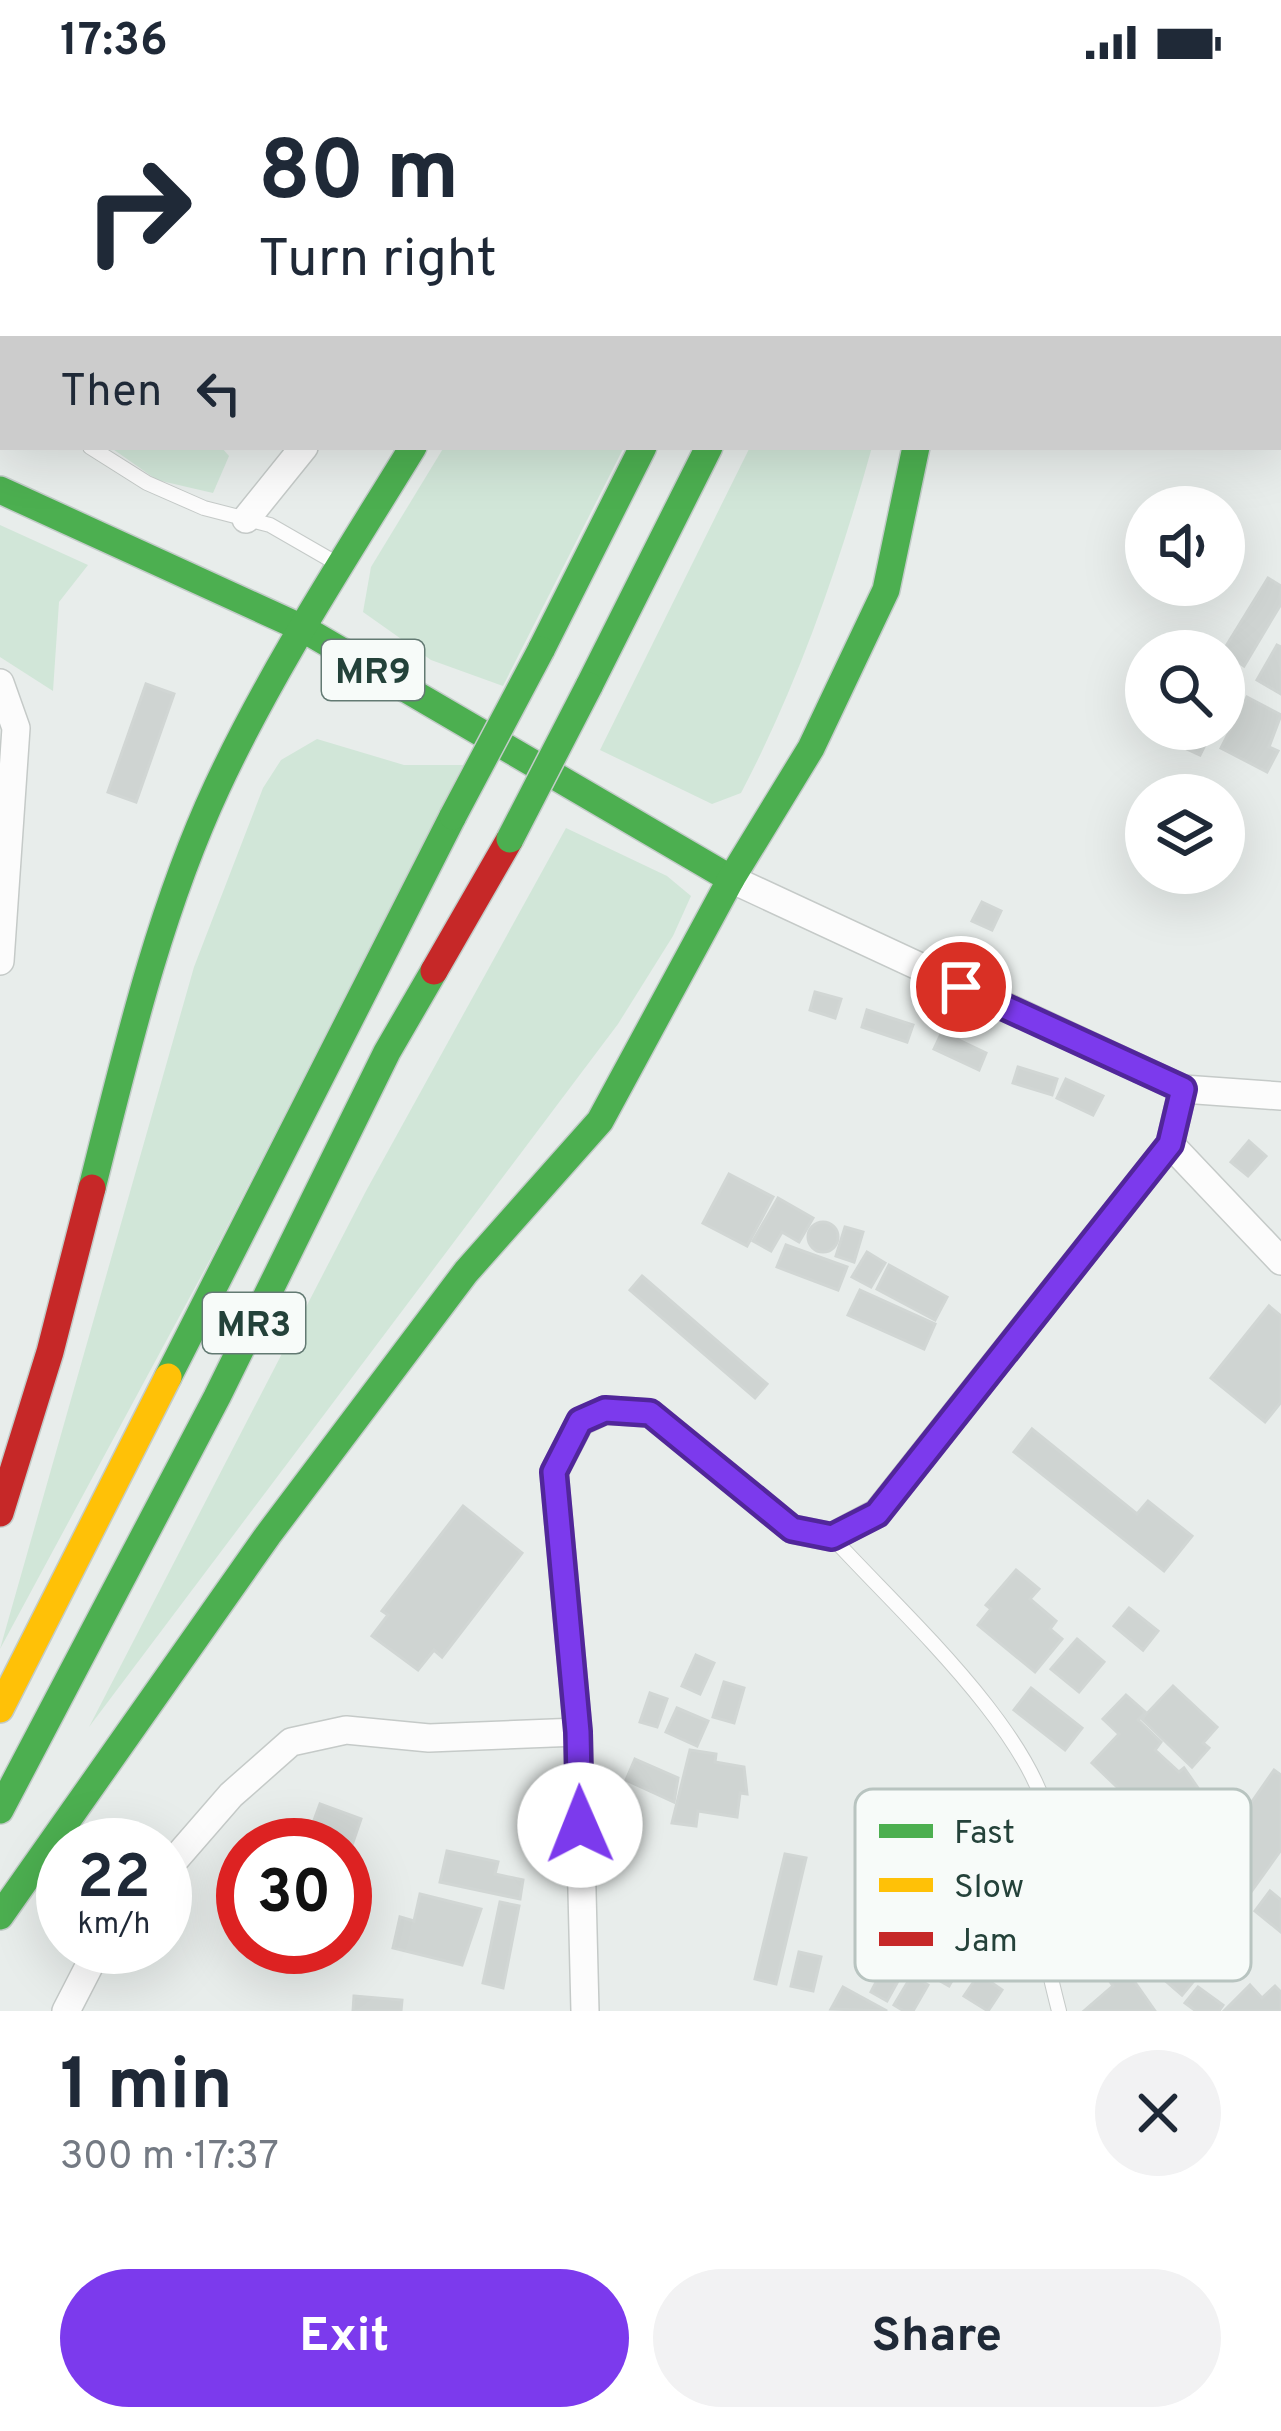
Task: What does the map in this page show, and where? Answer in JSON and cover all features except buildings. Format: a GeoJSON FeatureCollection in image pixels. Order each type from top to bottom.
{"type":"FeatureCollection","features":[{"type":"Feature","properties":{"kind":"main road"},"geometry":{"type":"LineString","coordinates":[[0,1513],[50,1352],[145,979],[216,788],[302,628],[411,450]]}},
{"type":"Feature","properties":{"kind":"main road","name":"MR3"},"geometry":{"type":"LineString","coordinates":[[0,1709],[641,450]]}},
{"type":"Feature","properties":{"kind":"main road","name":"MR3"},"geometry":{"type":"LineString","coordinates":[[0,1810],[217,1397],[387,1052],[510,839],[707,450]]}},
{"type":"Feature","properties":{"kind":"main road"},"geometry":{"type":"LineString","coordinates":[[0,1916],[268,1535],[466,1272],[600,1121],[731,878],[811,748],[886,590],[915,450]]}},
{"type":"Feature","properties":{"kind":"main road","name":"MR9"},"geometry":{"type":"LineString","coordinates":[[0,490],[302,628],[731,878]]}},
{"type":"Feature","properties":{"kind":"street"},"geometry":{"type":"LineString","coordinates":[[246,519],[302,450]]}},
{"type":"Feature","properties":{"kind":"street"},"geometry":{"type":"LineString","coordinates":[[0,683],[16,728],[0,961]]}},
{"type":"Feature","properties":{"kind":"street"},"geometry":{"type":"LineString","coordinates":[[731,878],[1183,1089],[1281,1096]]}},
{"type":"Feature","properties":{"kind":"street"},"geometry":{"type":"LineString","coordinates":[[585,2011],[578,1732],[554,1472],[580,1421],[605,1410],[650,1413],[792,1529],[832,1537],[877,1514],[1170,1144],[1183,1089]]}},
{"type":"Feature","properties":{"kind":"street"},"geometry":{"type":"LineString","coordinates":[[1170,1144],[1281,1261]]}},
{"type":"Feature","properties":{"kind":"street"},"geometry":{"type":"LineString","coordinates":[[192,1840],[231,1795],[291,1742],[346,1730],[429,1738],[578,1732]]}},
{"type":"Feature","properties":{"kind":"street"},"geometry":{"type":"LineString","coordinates":[[66,2011],[85,1974]]}},
{"type":"Feature","properties":{"kind":"lane"},"geometry":{"type":"LineString","coordinates":[[95,450],[147,483],[270,525],[340,566]]}},
{"type":"Feature","properties":{"kind":"lane"},"geometry":{"type":"LineString","coordinates":[[832,1537],[993,1714],[1039,1789]]}},
{"type":"Feature","properties":{"kind":"lane"},"geometry":{"type":"LineString","coordinates":[[1051,1981],[1059,2011]]}},
{"type":"Feature","properties":{"kind":"green space"},"geometry":{"type":"Polygon","coordinates":[[[114,450],[224,450],[229,456],[213,493],[157,480],[114,450]]]}},
{"type":"Feature","properties":{"kind":"green space"},"geometry":{"type":"Polygon","coordinates":[[[442,450],[622,450],[503,686],[431,660],[363,612],[371,567],[442,450]]]}},
{"type":"Feature","properties":{"kind":"green space"},"geometry":{"type":"Polygon","coordinates":[[[749,450],[871,450],[799,667],[741,793],[712,804],[600,750],[749,450]]]}},
{"type":"Feature","properties":{"kind":"green space"},"geometry":{"type":"Polygon","coordinates":[[[0,525],[88,565],[59,602],[53,691],[0,657],[0,525]]]}},
{"type":"Feature","properties":{"kind":"green space"},"geometry":{"type":"Polygon","coordinates":[[[317,739],[404,765],[463,765],[212,1256],[0,1649],[194,967],[263,788],[281,760],[317,739]]]}},
{"type":"Feature","properties":{"kind":"green space"},"geometry":{"type":"Polygon","coordinates":[[[566,828],[667,876],[691,896],[673,936],[618,1024],[89,1727],[366,1191],[566,828]]]}},
{"type":"Feature","properties":{"kind":"traffic: fast"},"geometry":{"type":"LineString","coordinates":[[92,1188],[145,984],[196,835],[261,700],[411,450]]}},
{"type":"Feature","properties":{"kind":"traffic: fast"},"geometry":{"type":"LineString","coordinates":[[541,650],[641,450]]}},
{"type":"Feature","properties":{"kind":"traffic: fast"},"geometry":{"type":"LineString","coordinates":[[589,686],[707,450]]}},
{"type":"Feature","properties":{"kind":"traffic: fast"},"geometry":{"type":"LineString","coordinates":[[0,1916],[268,1535],[466,1272],[600,1121],[731,879],[811,748],[886,590],[915,450]]}},
{"type":"Feature","properties":{"kind":"traffic: fast"},"geometry":{"type":"LineString","coordinates":[[0,490],[302,628],[731,879]]}},
{"type":"Feature","properties":{"kind":"traffic: fast"},"geometry":{"type":"LineString","coordinates":[[453,816],[541,650]]}},
{"type":"Feature","properties":{"kind":"traffic: fast"},"geometry":{"type":"LineString","coordinates":[[510,839],[589,686]]}},
{"type":"Feature","properties":{"kind":"traffic: fast"},"geometry":{"type":"LineString","coordinates":[[168,1377],[453,816]]}},
{"type":"Feature","properties":{"kind":"traffic: fast"},"geometry":{"type":"LineString","coordinates":[[0,1810],[217,1397],[387,1052],[434,971]]}},
{"type":"Feature","properties":{"kind":"traffic: slow"},"geometry":{"type":"LineString","coordinates":[[0,1709],[168,1377]]}},
{"type":"Feature","properties":{"kind":"traffic: jam"},"geometry":{"type":"LineString","coordinates":[[434,971],[510,839]]}},
{"type":"Feature","properties":{"kind":"traffic: jam"},"geometry":{"type":"LineString","coordinates":[[0,1513],[50,1352],[92,1188]]}},
{"type":"Feature","properties":{"kind":"route"},"geometry":{"type":"LineString","coordinates":[[580,1825],[578,1732],[554,1472],[580,1421],[605,1410],[650,1413],[792,1529],[832,1537],[877,1514],[1170,1144],[1183,1089],[961,987]]}}]}
